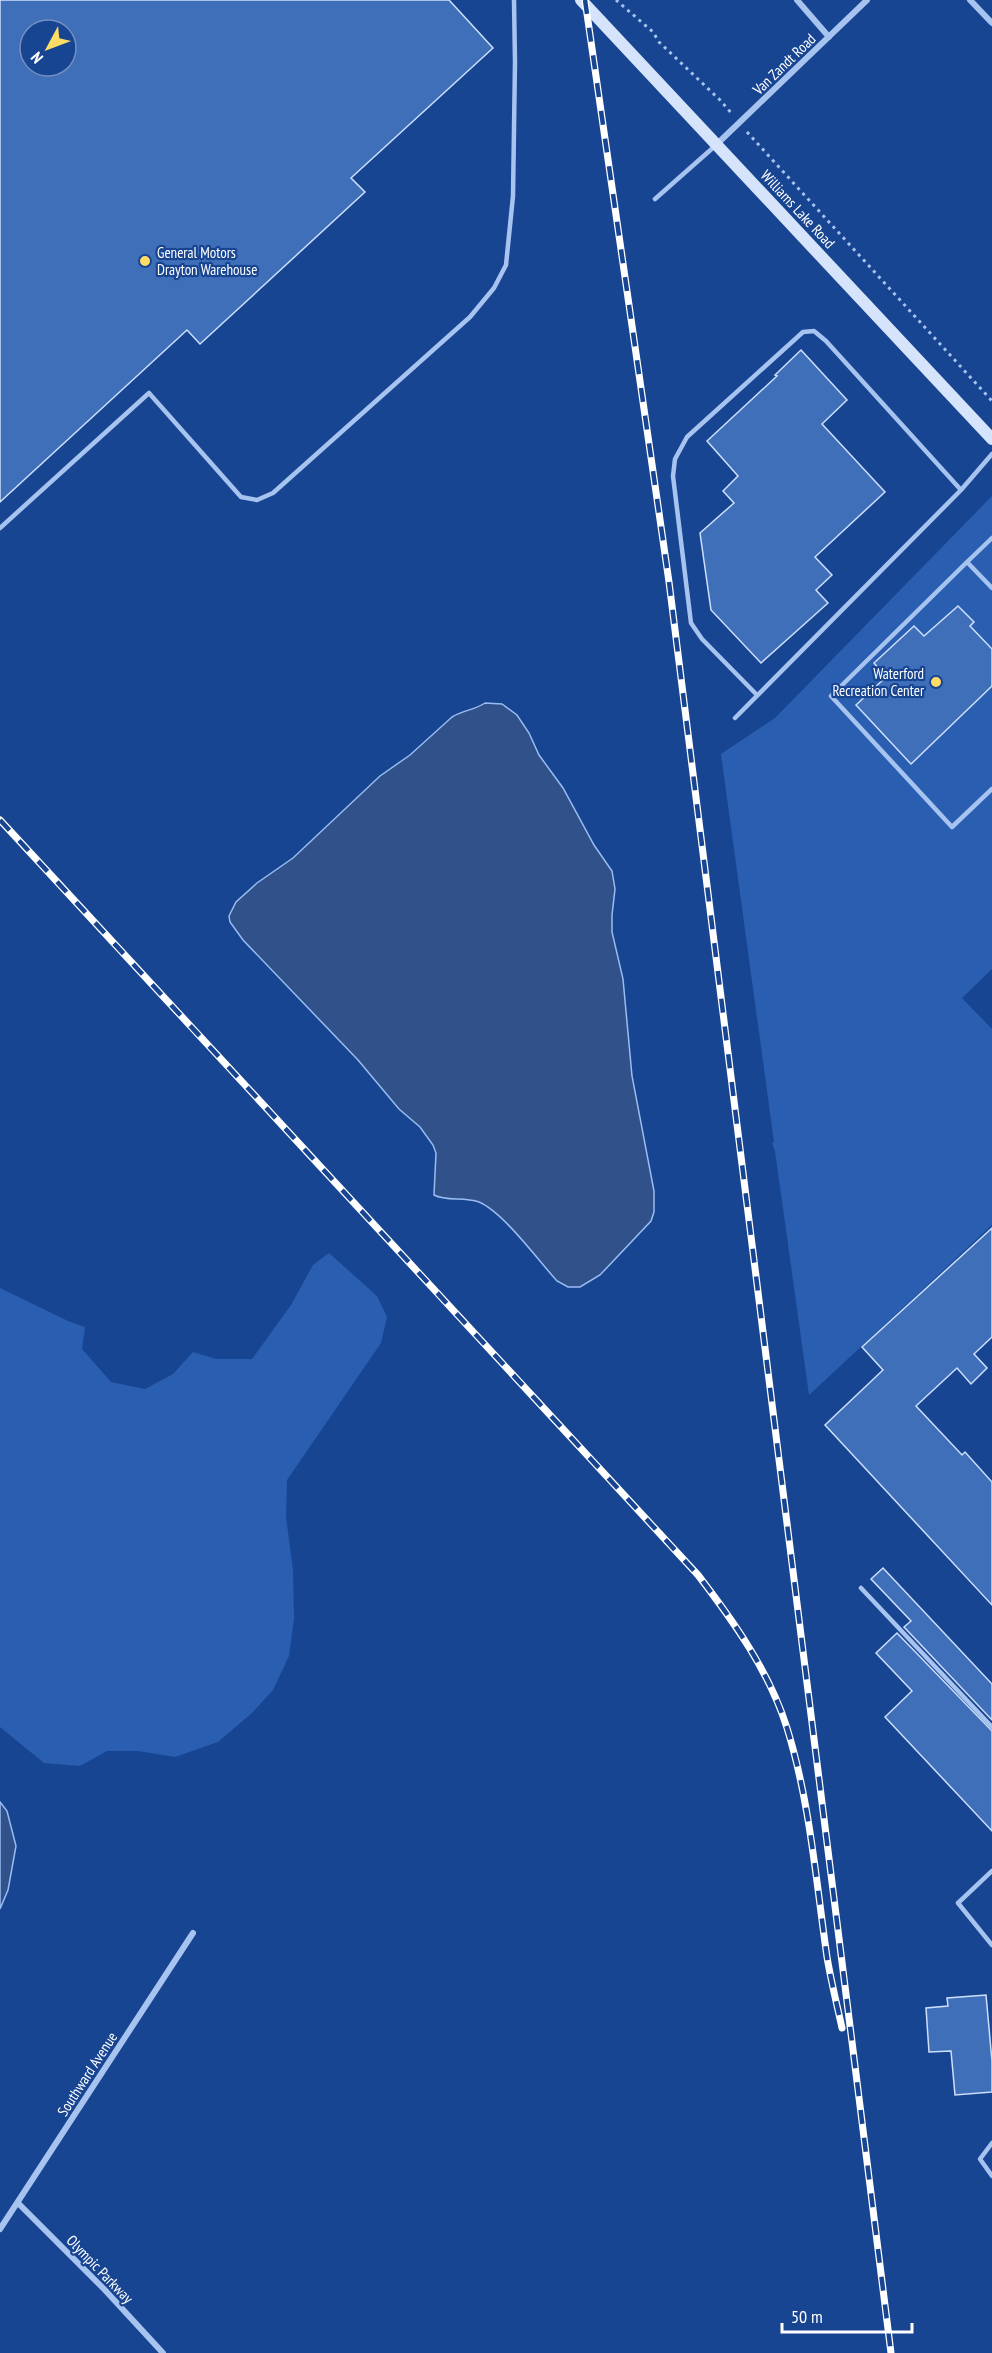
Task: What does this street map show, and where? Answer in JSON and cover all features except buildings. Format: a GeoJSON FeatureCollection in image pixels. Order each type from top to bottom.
{"type":"FeatureCollection","features":[{"type":"Feature","properties":{"kind":"main road","name":"Williams Lake Road"},"geometry":{"type":"LineString","coordinates":[[581,0],[992,439]]}},
{"type":"Feature","properties":{"kind":"street"},"geometry":{"type":"LineString","coordinates":[[797,0],[829,37]]}},
{"type":"Feature","properties":{"kind":"street","name":"Van Zandt Road"},"geometry":{"type":"LineString","coordinates":[[717,144],[867,0]]}},
{"type":"Feature","properties":{"kind":"street"},"geometry":{"type":"LineString","coordinates":[[970,0],[992,23]]}},
{"type":"Feature","properties":{"kind":"street","name":"Southward Avenue"},"geometry":{"type":"LineString","coordinates":[[0,2229],[193,1933]]}},
{"type":"Feature","properties":{"kind":"street","name":"Olympic Parkway"},"geometry":{"type":"LineString","coordinates":[[18,2203],[104,2289],[163,2353]]}},
{"type":"Feature","properties":{"kind":"lane"},"geometry":{"type":"LineString","coordinates":[[0,528],[150,393],[241,497],[257,500],[273,493],[470,317],[494,288],[506,265],[513,196],[514,0]]}},
{"type":"Feature","properties":{"kind":"lane"},"geometry":{"type":"LineString","coordinates":[[655,199],[717,144]]}},
{"type":"Feature","properties":{"kind":"lane"},"geometry":{"type":"LineString","coordinates":[[757,695],[702,639],[691,623],[673,476],[675,459],[687,437],[803,332],[814,331],[826,341],[961,490]]}},
{"type":"Feature","properties":{"kind":"lane"},"geometry":{"type":"LineString","coordinates":[[735,718],[961,490],[992,454]]}},
{"type":"Feature","properties":{"kind":"lane"},"geometry":{"type":"LineString","coordinates":[[992,538],[831,696],[952,827],[992,789]]}},
{"type":"Feature","properties":{"kind":"lane"},"geometry":{"type":"LineString","coordinates":[[967,562],[992,588]]}},
{"type":"Feature","properties":{"kind":"lane"},"geometry":{"type":"LineString","coordinates":[[861,1588],[992,1726]]}},
{"type":"Feature","properties":{"kind":"lane"},"geometry":{"type":"LineString","coordinates":[[992,1871],[958,1903],[992,1945]]}},
{"type":"Feature","properties":{"kind":"lane"},"geometry":{"type":"LineString","coordinates":[[992,2143],[980,2159],[992,2176]]}},
{"type":"Feature","properties":{"kind":"path"},"geometry":{"type":"LineString","coordinates":[[616,0],[653,32],[659,42],[720,100]]}},
{"type":"Feature","properties":{"kind":"path"},"geometry":{"type":"LineString","coordinates":[[754,140],[992,401]]}},
{"type":"Feature","properties":{"kind":"shaded area","name":"Waterford Recreation Center"},"geometry":{"type":"Polygon","coordinates":[[[992,496],[992,969],[962,998],[992,1029],[992,1225],[809,1395],[775,1151],[772,1143],[774,1142],[721,754],[775,718],[992,496]]]}},
{"type":"Feature","properties":{"kind":"shaded area"},"geometry":{"type":"Polygon","coordinates":[[[485,703],[502,704],[517,715],[529,733],[539,755],[563,788],[594,845],[612,871],[615,889],[612,932],[623,979],[632,1076],[654,1191],[654,1212],[651,1221],[600,1275],[580,1287],[568,1287],[557,1281],[520,1237],[488,1207],[473,1200],[434,1195],[436,1153],[420,1127],[399,1109],[358,1060],[243,940],[230,922],[229,916],[236,902],[257,883],[293,858],[380,776],[410,755],[452,717],[485,703]]]}},
{"type":"Feature","properties":{"kind":"shaded area"},"geometry":{"type":"Polygon","coordinates":[[[329,1253],[377,1296],[387,1317],[381,1343],[287,1480],[286,1517],[293,1570],[294,1619],[289,1656],[273,1690],[252,1713],[218,1742],[175,1757],[138,1751],[107,1751],[80,1766],[44,1763],[0,1727],[0,1288],[85,1327],[82,1349],[111,1382],[145,1389],[173,1374],[193,1352],[216,1359],[252,1359],[291,1305],[313,1265],[329,1253]]]}},
{"type":"Feature","properties":{"kind":"shaded area"},"geometry":{"type":"Polygon","coordinates":[[[0,1802],[7,1811],[16,1846],[8,1890],[0,1909],[0,1802]]]}},
{"type":"Feature","properties":{"kind":"railway"},"geometry":{"type":"LineString","coordinates":[[585,0],[669,582],[891,2353]]}},
{"type":"Feature","properties":{"kind":"railway"},"geometry":{"type":"LineString","coordinates":[[0,820],[698,1575],[725,1611],[771,1687],[795,1756],[807,1813],[827,1957],[842,2028]]}},
{"type":"Feature","properties":{"kind":"place","name":"General Motors Drayton Warehouse"},"geometry":{"type":"Point","coordinates":[145,261]}},
{"type":"Feature","properties":{"kind":"place","name":"Waterford Recreation Center"},"geometry":{"type":"Point","coordinates":[936,682]}}]}
